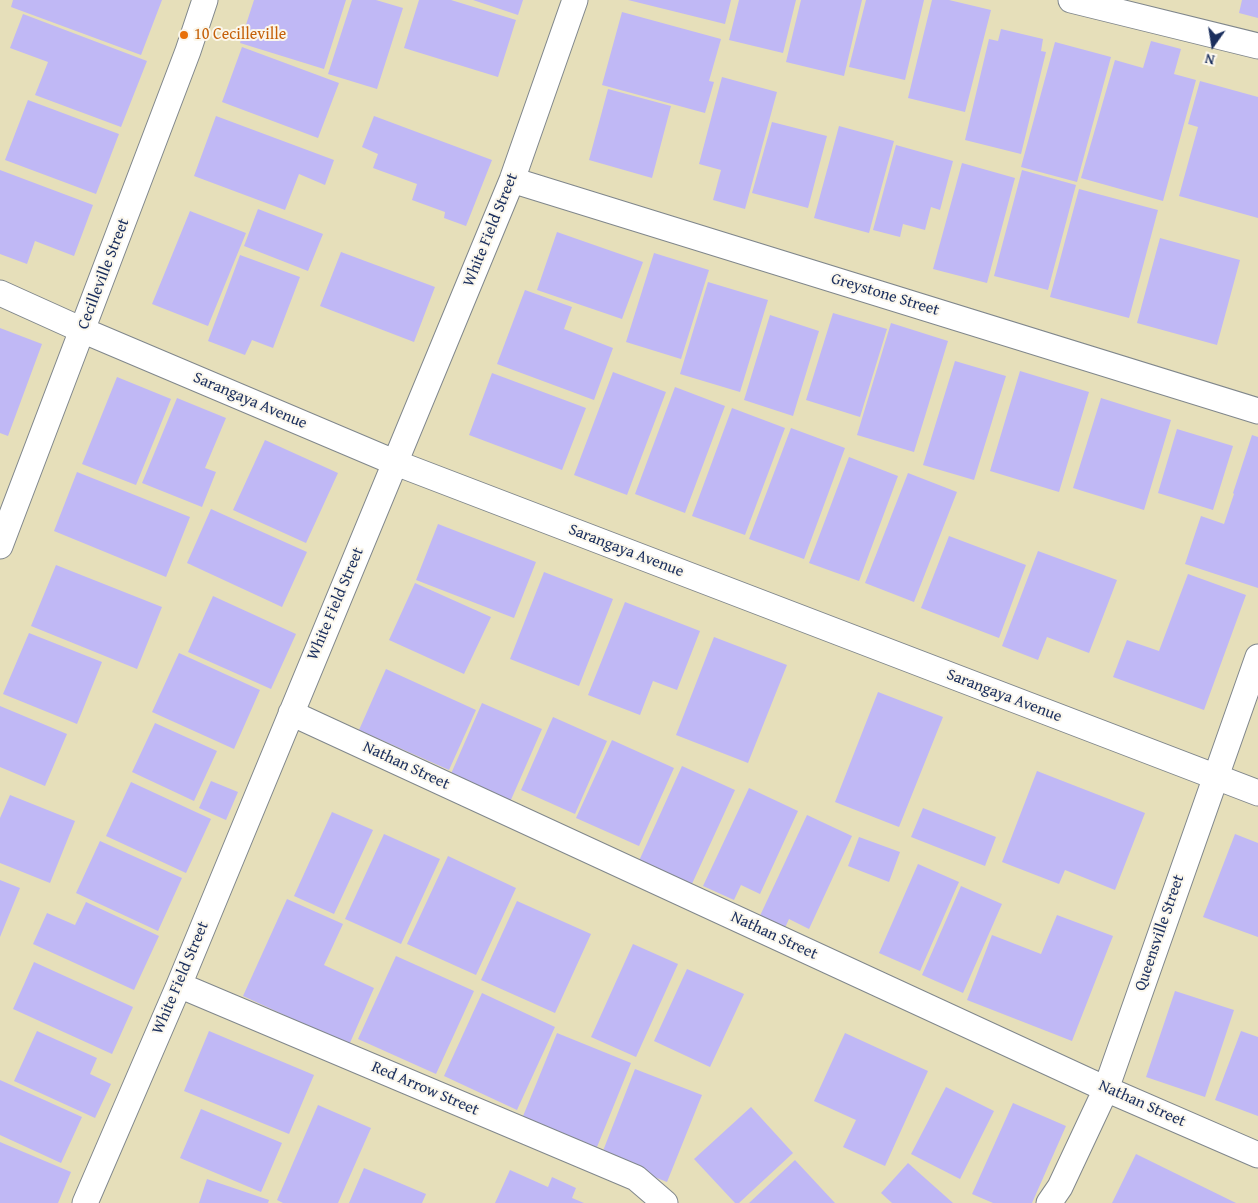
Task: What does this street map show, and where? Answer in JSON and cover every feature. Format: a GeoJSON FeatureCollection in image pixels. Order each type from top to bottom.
{"type":"FeatureCollection","features":[{"type":"Feature","properties":{"kind":"street","name":"Cecilleville Street"},"geometry":{"type":"LineString","coordinates":[[0,546],[188,51],[205,0]]}},
{"type":"Feature","properties":{"kind":"street","name":"White Field Street"},"geometry":{"type":"LineString","coordinates":[[85,1203],[179,985],[512,180],[575,0]]}},
{"type":"Feature","properties":{"kind":"street"},"geometry":{"type":"LineString","coordinates":[[1071,0],[1258,46]]}},
{"type":"Feature","properties":{"kind":"street","name":"Greystone Street"},"geometry":{"type":"LineString","coordinates":[[512,180],[1258,411]]}},
{"type":"Feature","properties":{"kind":"street","name":"Sarangaya Avenue"},"geometry":{"type":"LineString","coordinates":[[0,293],[82,330],[396,462],[1258,793]]}},
{"type":"Feature","properties":{"kind":"street","name":"Queensville Street"},"geometry":{"type":"LineString","coordinates":[[1049,1203],[1060,1187],[1106,1088],[1258,657]]}},
{"type":"Feature","properties":{"kind":"street","name":"Nathan Street"},"geometry":{"type":"LineString","coordinates":[[290,713],[1258,1156]]}},
{"type":"Feature","properties":{"kind":"street","name":"Red Arrow Street"},"geometry":{"type":"LineString","coordinates":[[179,985],[636,1178],[665,1203]]}},
{"type":"Feature","properties":{"kind":"building"},"geometry":{"type":"Polygon","coordinates":[[[13,0],[162,0],[141,55],[11,7],[13,0]]]}},
{"type":"Feature","properties":{"kind":"building"},"geometry":{"type":"Polygon","coordinates":[[[254,0],[346,0],[324,69],[240,43],[254,0]]]}},
{"type":"Feature","properties":{"kind":"building"},"geometry":{"type":"Polygon","coordinates":[[[352,0],[376,0],[403,8],[377,89],[328,74],[352,0]]]}},
{"type":"Feature","properties":{"kind":"building"},"geometry":{"type":"Polygon","coordinates":[[[419,0],[451,0],[516,20],[498,77],[404,48],[419,0]]]}},
{"type":"Feature","properties":{"kind":"building"},"geometry":{"type":"Polygon","coordinates":[[[473,0],[523,0],[518,15],[473,0]]]}},
{"type":"Feature","properties":{"kind":"building"},"geometry":{"type":"Polygon","coordinates":[[[628,0],[731,0],[725,24],[628,0]]]}},
{"type":"Feature","properties":{"kind":"building"},"geometry":{"type":"Polygon","coordinates":[[[739,0],[796,0],[783,53],[729,40],[739,0]]]}},
{"type":"Feature","properties":{"kind":"building"},"geometry":{"type":"Polygon","coordinates":[[[801,0],[862,0],[844,76],[786,62],[801,0]]]}},
{"type":"Feature","properties":{"kind":"building"},"geometry":{"type":"Polygon","coordinates":[[[866,0],[924,0],[905,80],[849,67],[866,0]]]}},
{"type":"Feature","properties":{"kind":"building"},"geometry":{"type":"Polygon","coordinates":[[[932,0],[949,0],[991,10],[965,112],[908,98],[932,0]]]}},
{"type":"Feature","properties":{"kind":"building"},"geometry":{"type":"Polygon","coordinates":[[[1242,0],[1258,0],[1258,18],[1239,13],[1242,0]]]}},
{"type":"Feature","properties":{"kind":"building"},"geometry":{"type":"Polygon","coordinates":[[[622,12],[721,39],[709,81],[714,82],[705,113],[602,85],[622,12]]]}},
{"type":"Feature","properties":{"kind":"building"},"geometry":{"type":"Polygon","coordinates":[[[23,14],[147,61],[121,127],[35,95],[48,62],[10,48],[23,14]]]}},
{"type":"Feature","properties":{"kind":"building"},"geometry":{"type":"Polygon","coordinates":[[[1001,29],[1043,39],[1041,51],[1046,52],[1021,154],[965,140],[989,39],[998,41],[1001,29]]]}},
{"type":"Feature","properties":{"kind":"building"},"geometry":{"type":"Polygon","coordinates":[[[1151,41],[1181,49],[1174,74],[1196,80],[1163,201],[1081,178],[1115,60],[1143,68],[1151,41]]]}},
{"type":"Feature","properties":{"kind":"building"},"geometry":{"type":"Polygon","coordinates":[[[1055,42],[1111,57],[1077,182],[1021,167],[1055,42]]]}},
{"type":"Feature","properties":{"kind":"building"},"geometry":{"type":"Polygon","coordinates":[[[242,47],[339,83],[318,138],[222,102],[242,47]]]}},
{"type":"Feature","properties":{"kind":"building"},"geometry":{"type":"Polygon","coordinates":[[[722,77],[777,92],[745,209],[713,200],[721,170],[699,164],[722,77]]]}},
{"type":"Feature","properties":{"kind":"building"},"geometry":{"type":"Polygon","coordinates":[[[1200,81],[1258,97],[1258,218],[1179,196],[1198,127],[1188,124],[1200,81]]]}},
{"type":"Feature","properties":{"kind":"building"},"geometry":{"type":"Polygon","coordinates":[[[608,89],[671,106],[652,178],[589,160],[608,89]]]}},
{"type":"Feature","properties":{"kind":"building"},"geometry":{"type":"Polygon","coordinates":[[[28,100],[119,134],[96,194],[5,160],[28,100]]]}},
{"type":"Feature","properties":{"kind":"building"},"geometry":{"type":"Polygon","coordinates":[[[216,116],[334,160],[325,185],[299,174],[285,210],[194,176],[216,116]]]}},
{"type":"Feature","properties":{"kind":"building"},"geometry":{"type":"Polygon","coordinates":[[[374,116],[492,160],[466,226],[444,218],[445,212],[412,200],[417,184],[373,168],[378,154],[362,147],[374,116]]]}},
{"type":"Feature","properties":{"kind":"building"},"geometry":{"type":"Polygon","coordinates":[[[772,122],[827,136],[808,208],[752,193],[772,122]]]}},
{"type":"Feature","properties":{"kind":"building"},"geometry":{"type":"Polygon","coordinates":[[[839,126],[894,141],[869,233],[814,218],[839,126]]]}},
{"type":"Feature","properties":{"kind":"building"},"geometry":{"type":"Polygon","coordinates":[[[896,145],[953,161],[940,210],[931,207],[925,230],[903,224],[900,237],[873,230],[896,145]]]}},
{"type":"Feature","properties":{"kind":"building"},"geometry":{"type":"Polygon","coordinates":[[[962,163],[1015,178],[987,283],[933,269],[962,163]]]}},
{"type":"Feature","properties":{"kind":"building"},"geometry":{"type":"Polygon","coordinates":[[[0,170],[93,205],[74,256],[35,241],[27,264],[0,254],[0,170]]]}},
{"type":"Feature","properties":{"kind":"building"},"geometry":{"type":"Polygon","coordinates":[[[1022,170],[1076,185],[1048,290],[994,276],[1022,170]]]}},
{"type":"Feature","properties":{"kind":"building"},"geometry":{"type":"Polygon","coordinates":[[[1079,189],[1158,210],[1129,318],[1050,297],[1079,189]]]}},
{"type":"Feature","properties":{"kind":"building"},"geometry":{"type":"Polygon","coordinates":[[[258,209],[323,234],[308,271],[244,246],[258,209]]]}},
{"type":"Feature","properties":{"kind":"building"},"geometry":{"type":"Polygon","coordinates":[[[190,211],[246,233],[208,326],[152,304],[190,211]]]}},
{"type":"Feature","properties":{"kind":"building"},"geometry":{"type":"Polygon","coordinates":[[[557,232],[643,262],[622,319],[537,290],[557,232]]]}},
{"type":"Feature","properties":{"kind":"building"},"geometry":{"type":"Polygon","coordinates":[[[1160,238],[1240,260],[1217,345],[1137,323],[1160,238]]]}},
{"type":"Feature","properties":{"kind":"building"},"geometry":{"type":"Polygon","coordinates":[[[341,252],[435,287],[414,342],[320,306],[341,252]]]}},
{"type":"Feature","properties":{"kind":"building"},"geometry":{"type":"Polygon","coordinates":[[[654,253],[709,270],[681,359],[626,342],[654,253]]]}},
{"type":"Feature","properties":{"kind":"building"},"geometry":{"type":"Polygon","coordinates":[[[240,255],[300,277],[273,348],[252,340],[245,355],[208,341],[240,255]]]}},
{"type":"Feature","properties":{"kind":"building"},"geometry":{"type":"Polygon","coordinates":[[[708,282],[768,300],[740,392],[680,374],[708,282]]]}},
{"type":"Feature","properties":{"kind":"building"},"geometry":{"type":"Polygon","coordinates":[[[525,290],[572,307],[564,329],[613,348],[594,400],[497,364],[525,290]]]}},
{"type":"Feature","properties":{"kind":"building"},"geometry":{"type":"Polygon","coordinates":[[[833,313],[887,329],[860,417],[806,400],[833,313]]]}},
{"type":"Feature","properties":{"kind":"building"},"geometry":{"type":"Polygon","coordinates":[[[770,315],[819,331],[793,416],[744,400],[770,315]]]}},
{"type":"Feature","properties":{"kind":"building"},"geometry":{"type":"Polygon","coordinates":[[[891,323],[948,341],[914,452],[857,435],[891,323]]]}},
{"type":"Feature","properties":{"kind":"building"},"geometry":{"type":"Polygon","coordinates":[[[0,328],[42,344],[8,436],[0,433],[0,328]]]}},
{"type":"Feature","properties":{"kind":"building"},"geometry":{"type":"Polygon","coordinates":[[[955,361],[1006,376],[974,480],[923,465],[955,361]]]}},
{"type":"Feature","properties":{"kind":"building"},"geometry":{"type":"Polygon","coordinates":[[[1020,371],[1089,392],[1059,492],[990,471],[1020,371]]]}},
{"type":"Feature","properties":{"kind":"building"},"geometry":{"type":"Polygon","coordinates":[[[613,372],[666,392],[627,495],[574,475],[613,372]]]}},
{"type":"Feature","properties":{"kind":"building"},"geometry":{"type":"Polygon","coordinates":[[[492,373],[586,408],[562,470],[469,435],[492,373]]]}},
{"type":"Feature","properties":{"kind":"building"},"geometry":{"type":"Polygon","coordinates":[[[117,377],[171,399],[136,485],[82,464],[117,377]]]}},
{"type":"Feature","properties":{"kind":"building"},"geometry":{"type":"Polygon","coordinates":[[[675,387],[725,406],[685,513],[635,494],[675,387]]]}},
{"type":"Feature","properties":{"kind":"building"},"geometry":{"type":"Polygon","coordinates":[[[177,398],[226,418],[205,468],[216,472],[202,507],[142,483],[177,398]]]}},
{"type":"Feature","properties":{"kind":"building"},"geometry":{"type":"Polygon","coordinates":[[[1101,398],[1171,420],[1144,510],[1073,488],[1101,398]]]}},
{"type":"Feature","properties":{"kind":"building"},"geometry":{"type":"Polygon","coordinates":[[[732,408],[785,428],[745,535],[692,516],[732,408]]]}},
{"type":"Feature","properties":{"kind":"building"},"geometry":{"type":"Polygon","coordinates":[[[791,428],[845,448],[804,559],[749,539],[791,428]]]}},
{"type":"Feature","properties":{"kind":"building"},"geometry":{"type":"Polygon","coordinates":[[[1177,429],[1233,446],[1213,510],[1158,493],[1177,429]]]}},
{"type":"Feature","properties":{"kind":"building"},"geometry":{"type":"Polygon","coordinates":[[[1252,435],[1258,437],[1258,588],[1185,564],[1201,516],[1224,524],[1252,435]]]}},
{"type":"Feature","properties":{"kind":"building"},"geometry":{"type":"Polygon","coordinates":[[[265,440],[338,473],[306,543],[233,510],[265,440]]]}},
{"type":"Feature","properties":{"kind":"building"},"geometry":{"type":"Polygon","coordinates":[[[849,457],[898,476],[859,581],[809,563],[849,457]]]}},
{"type":"Feature","properties":{"kind":"building"},"geometry":{"type":"Polygon","coordinates":[[[77,472],[190,517],[166,577],[54,531],[77,472]]]}},
{"type":"Feature","properties":{"kind":"building"},"geometry":{"type":"Polygon","coordinates":[[[908,473],[957,492],[914,602],[865,583],[908,473]]]}},
{"type":"Feature","properties":{"kind":"building"},"geometry":{"type":"Polygon","coordinates":[[[211,509],[307,552],[282,607],[187,563],[211,509]]]}},
{"type":"Feature","properties":{"kind":"building"},"geometry":{"type":"Polygon","coordinates":[[[438,524],[536,562],[514,618],[416,580],[438,524]]]}},
{"type":"Feature","properties":{"kind":"building"},"geometry":{"type":"Polygon","coordinates":[[[949,536],[1026,565],[999,638],[921,608],[949,536]]]}},
{"type":"Feature","properties":{"kind":"building"},"geometry":{"type":"Polygon","coordinates":[[[1038,551],[1117,580],[1089,653],[1047,637],[1038,660],[1002,646],[1038,551]]]}},
{"type":"Feature","properties":{"kind":"building"},"geometry":{"type":"Polygon","coordinates":[[[56,565],[162,607],[137,669],[31,626],[56,565]]]}},
{"type":"Feature","properties":{"kind":"building"},"geometry":{"type":"Polygon","coordinates":[[[544,572],[613,599],[579,686],[510,659],[544,572]]]}},
{"type":"Feature","properties":{"kind":"building"},"geometry":{"type":"Polygon","coordinates":[[[1188,574],[1246,595],[1204,710],[1113,677],[1127,640],[1159,651],[1188,574]]]}},
{"type":"Feature","properties":{"kind":"building"},"geometry":{"type":"Polygon","coordinates":[[[415,583],[491,617],[464,674],[389,640],[415,583]]]}},
{"type":"Feature","properties":{"kind":"building"},"geometry":{"type":"Polygon","coordinates":[[[213,596],[296,634],[271,689],[188,652],[213,596]]]}},
{"type":"Feature","properties":{"kind":"building"},"geometry":{"type":"Polygon","coordinates":[[[625,602],[700,631],[677,690],[653,681],[640,715],[588,695],[625,602]]]}},
{"type":"Feature","properties":{"kind":"building"},"geometry":{"type":"Polygon","coordinates":[[[29,633],[102,662],[77,724],[3,694],[29,633]]]}},
{"type":"Feature","properties":{"kind":"building"},"geometry":{"type":"Polygon","coordinates":[[[714,637],[787,665],[748,763],[676,735],[714,637]]]}},
{"type":"Feature","properties":{"kind":"building"},"geometry":{"type":"Polygon","coordinates":[[[179,653],[260,690],[234,749],[152,712],[179,653]]]}},
{"type":"Feature","properties":{"kind":"building"},"geometry":{"type":"Polygon","coordinates":[[[386,669],[476,710],[449,770],[359,730],[386,669]]]}},
{"type":"Feature","properties":{"kind":"building"},"geometry":{"type":"Polygon","coordinates":[[[878,692],[943,717],[899,827],[835,802],[878,692]]]}},
{"type":"Feature","properties":{"kind":"building"},"geometry":{"type":"Polygon","coordinates":[[[482,703],[542,729],[510,802],[450,776],[482,703]]]}},
{"type":"Feature","properties":{"kind":"building"},"geometry":{"type":"Polygon","coordinates":[[[0,706],[67,734],[45,786],[0,767],[0,706]]]}},
{"type":"Feature","properties":{"kind":"building"},"geometry":{"type":"Polygon","coordinates":[[[553,717],[607,741],[575,814],[521,790],[553,717]]]}},
{"type":"Feature","properties":{"kind":"building"},"geometry":{"type":"Polygon","coordinates":[[[155,723],[217,751],[194,801],[132,772],[155,723]]]}},
{"type":"Feature","properties":{"kind":"building"},"geometry":{"type":"Polygon","coordinates":[[[612,740],[674,768],[639,846],[576,818],[612,740]]]}},
{"type":"Feature","properties":{"kind":"building"},"geometry":{"type":"Polygon","coordinates":[[[682,766],[735,790],[691,886],[638,863],[682,766]]]}},
{"type":"Feature","properties":{"kind":"building"},"geometry":{"type":"Polygon","coordinates":[[[1037,771],[1145,813],[1115,890],[1065,870],[1059,884],[1002,862],[1037,771]]]}},
{"type":"Feature","properties":{"kind":"building"},"geometry":{"type":"Polygon","coordinates":[[[211,781],[238,792],[226,820],[199,808],[211,781]]]}},
{"type":"Feature","properties":{"kind":"building"},"geometry":{"type":"Polygon","coordinates":[[[131,782],[211,819],[186,873],[106,836],[131,782]]]}},
{"type":"Feature","properties":{"kind":"building"},"geometry":{"type":"Polygon","coordinates":[[[749,788],[798,811],[760,894],[741,885],[734,900],[703,886],[749,788]]]}},
{"type":"Feature","properties":{"kind":"building"},"geometry":{"type":"Polygon","coordinates":[[[10,795],[75,821],[50,883],[0,863],[0,818],[10,795]]]}},
{"type":"Feature","properties":{"kind":"building"},"geometry":{"type":"Polygon","coordinates":[[[923,808],[996,837],[985,866],[911,837],[923,808]]]}},
{"type":"Feature","properties":{"kind":"building"},"geometry":{"type":"Polygon","coordinates":[[[332,812],[373,830],[334,914],[294,896],[332,812]]]}},
{"type":"Feature","properties":{"kind":"building"},"geometry":{"type":"Polygon","coordinates":[[[807,815],[852,836],[809,929],[789,919],[783,932],[758,920],[807,815]]]}},
{"type":"Feature","properties":{"kind":"building"},"geometry":{"type":"Polygon","coordinates":[[[384,834],[440,859],[401,944],[345,919],[384,834]]]}},
{"type":"Feature","properties":{"kind":"building"},"geometry":{"type":"Polygon","coordinates":[[[1235,834],[1258,843],[1258,937],[1203,917],[1235,834]]]}},
{"type":"Feature","properties":{"kind":"building"},"geometry":{"type":"Polygon","coordinates":[[[859,837],[900,852],[889,882],[848,866],[859,837]]]}},
{"type":"Feature","properties":{"kind":"building"},"geometry":{"type":"Polygon","coordinates":[[[100,841],[182,878],[158,931],[76,893],[100,841]]]}},
{"type":"Feature","properties":{"kind":"building"},"geometry":{"type":"Polygon","coordinates":[[[448,856],[516,888],[476,975],[407,944],[448,856]]]}},
{"type":"Feature","properties":{"kind":"building"},"geometry":{"type":"Polygon","coordinates":[[[918,864],[959,882],[920,971],[879,953],[918,864]]]}},
{"type":"Feature","properties":{"kind":"building"},"geometry":{"type":"Polygon","coordinates":[[[0,880],[20,888],[0,937],[0,880]]]}},
{"type":"Feature","properties":{"kind":"building"},"geometry":{"type":"Polygon","coordinates":[[[961,886],[1002,904],[963,993],[922,975],[961,886]]]}},
{"type":"Feature","properties":{"kind":"building"},"geometry":{"type":"Polygon","coordinates":[[[287,899],[343,924],[324,965],[374,988],[349,1045],[243,996],[287,899]]]}},
{"type":"Feature","properties":{"kind":"building"},"geometry":{"type":"Polygon","coordinates":[[[517,901],[591,934],[555,1013],[481,980],[517,901]]]}},
{"type":"Feature","properties":{"kind":"building"},"geometry":{"type":"Polygon","coordinates":[[[86,902],[159,936],[134,990],[33,944],[47,913],[75,925],[86,902]]]}},
{"type":"Feature","properties":{"kind":"building"},"geometry":{"type":"Polygon","coordinates":[[[1057,915],[1113,936],[1072,1041],[967,1000],[992,935],[1041,954],[1057,915]]]}},
{"type":"Feature","properties":{"kind":"building"},"geometry":{"type":"Polygon","coordinates":[[[633,944],[678,964],[636,1057],[591,1037],[633,944]]]}},
{"type":"Feature","properties":{"kind":"building"},"geometry":{"type":"Polygon","coordinates":[[[396,956],[474,991],[436,1074],[358,1039],[396,956]]]}},
{"type":"Feature","properties":{"kind":"building"},"geometry":{"type":"Polygon","coordinates":[[[34,962],[133,1007],[112,1054],[13,1009],[34,962]]]}},
{"type":"Feature","properties":{"kind":"building"},"geometry":{"type":"Polygon","coordinates":[[[687,969],[744,994],[710,1067],[654,1041],[687,969]]]}},
{"type":"Feature","properties":{"kind":"building"},"geometry":{"type":"Polygon","coordinates":[[[1175,991],[1234,1010],[1205,1097],[1146,1077],[1175,991]]]}},
{"type":"Feature","properties":{"kind":"building"},"geometry":{"type":"Polygon","coordinates":[[[482,993],[555,1027],[517,1110],[444,1076],[482,993]]]}},
{"type":"Feature","properties":{"kind":"building"},"geometry":{"type":"Polygon","coordinates":[[[37,1031],[97,1058],[90,1074],[111,1084],[95,1118],[14,1081],[37,1031]]]}},
{"type":"Feature","properties":{"kind":"building"},"geometry":{"type":"Polygon","coordinates":[[[209,1031],[314,1075],[289,1134],[184,1091],[209,1031]]]}},
{"type":"Feature","properties":{"kind":"building"},"geometry":{"type":"Polygon","coordinates":[[[1241,1031],[1258,1037],[1258,1116],[1215,1100],[1241,1031]]]}},
{"type":"Feature","properties":{"kind":"building"},"geometry":{"type":"Polygon","coordinates":[[[557,1033],[631,1063],[595,1152],[521,1121],[557,1033]]]}},
{"type":"Feature","properties":{"kind":"building"},"geometry":{"type":"Polygon","coordinates":[[[845,1033],[928,1071],[885,1166],[843,1147],[856,1120],[814,1101],[845,1033]]]}},
{"type":"Feature","properties":{"kind":"building"},"geometry":{"type":"Polygon","coordinates":[[[635,1069],[702,1095],[667,1182],[601,1156],[635,1069]]]}},
{"type":"Feature","properties":{"kind":"building"},"geometry":{"type":"Polygon","coordinates":[[[0,1080],[82,1117],[61,1163],[0,1135],[0,1080]]]}},
{"type":"Feature","properties":{"kind":"building"},"geometry":{"type":"Polygon","coordinates":[[[946,1087],[994,1111],[960,1179],[911,1154],[946,1087]]]}},
{"type":"Feature","properties":{"kind":"building"},"geometry":{"type":"Polygon","coordinates":[[[1013,1103],[1066,1126],[1032,1203],[993,1203],[972,1194],[1013,1103]]]}},
{"type":"Feature","properties":{"kind":"building"},"geometry":{"type":"Polygon","coordinates":[[[318,1105],[371,1128],[338,1203],[283,1203],[277,1200],[318,1105]]]}},
{"type":"Feature","properties":{"kind":"building"},"geometry":{"type":"Polygon","coordinates":[[[751,1107],[793,1153],[739,1203],[735,1203],[694,1159],[751,1107]]]}},
{"type":"Feature","properties":{"kind":"building"},"geometry":{"type":"Polygon","coordinates":[[[201,1109],[282,1143],[261,1192],[180,1158],[201,1109]]]}},
{"type":"Feature","properties":{"kind":"building"},"geometry":{"type":"Polygon","coordinates":[[[0,1142],[71,1172],[58,1203],[0,1203],[0,1142]]]}},
{"type":"Feature","properties":{"kind":"building"},"geometry":{"type":"Polygon","coordinates":[[[1136,1154],[1236,1203],[1112,1203],[1136,1154]]]}},
{"type":"Feature","properties":{"kind":"building"},"geometry":{"type":"Polygon","coordinates":[[[795,1160],[835,1203],[749,1203],[795,1160]]]}},
{"type":"Feature","properties":{"kind":"building"},"geometry":{"type":"Polygon","coordinates":[[[908,1163],[953,1203],[892,1203],[881,1193],[908,1163]]]}},
{"type":"Feature","properties":{"kind":"building"},"geometry":{"type":"Polygon","coordinates":[[[364,1168],[426,1194],[422,1203],[349,1203],[364,1168]]]}},
{"type":"Feature","properties":{"kind":"building"},"geometry":{"type":"Polygon","coordinates":[[[510,1170],[548,1187],[552,1177],[576,1188],[572,1198],[584,1203],[495,1203],[510,1170]]]}},
{"type":"Feature","properties":{"kind":"building"},"geometry":{"type":"Polygon","coordinates":[[[207,1179],[269,1200],[268,1203],[199,1203],[207,1179]]]}},
{"type":"Feature","properties":{"kind":"place","name":"10 Cecilleville"},"geometry":{"type":"Point","coordinates":[184,35]}}]}
